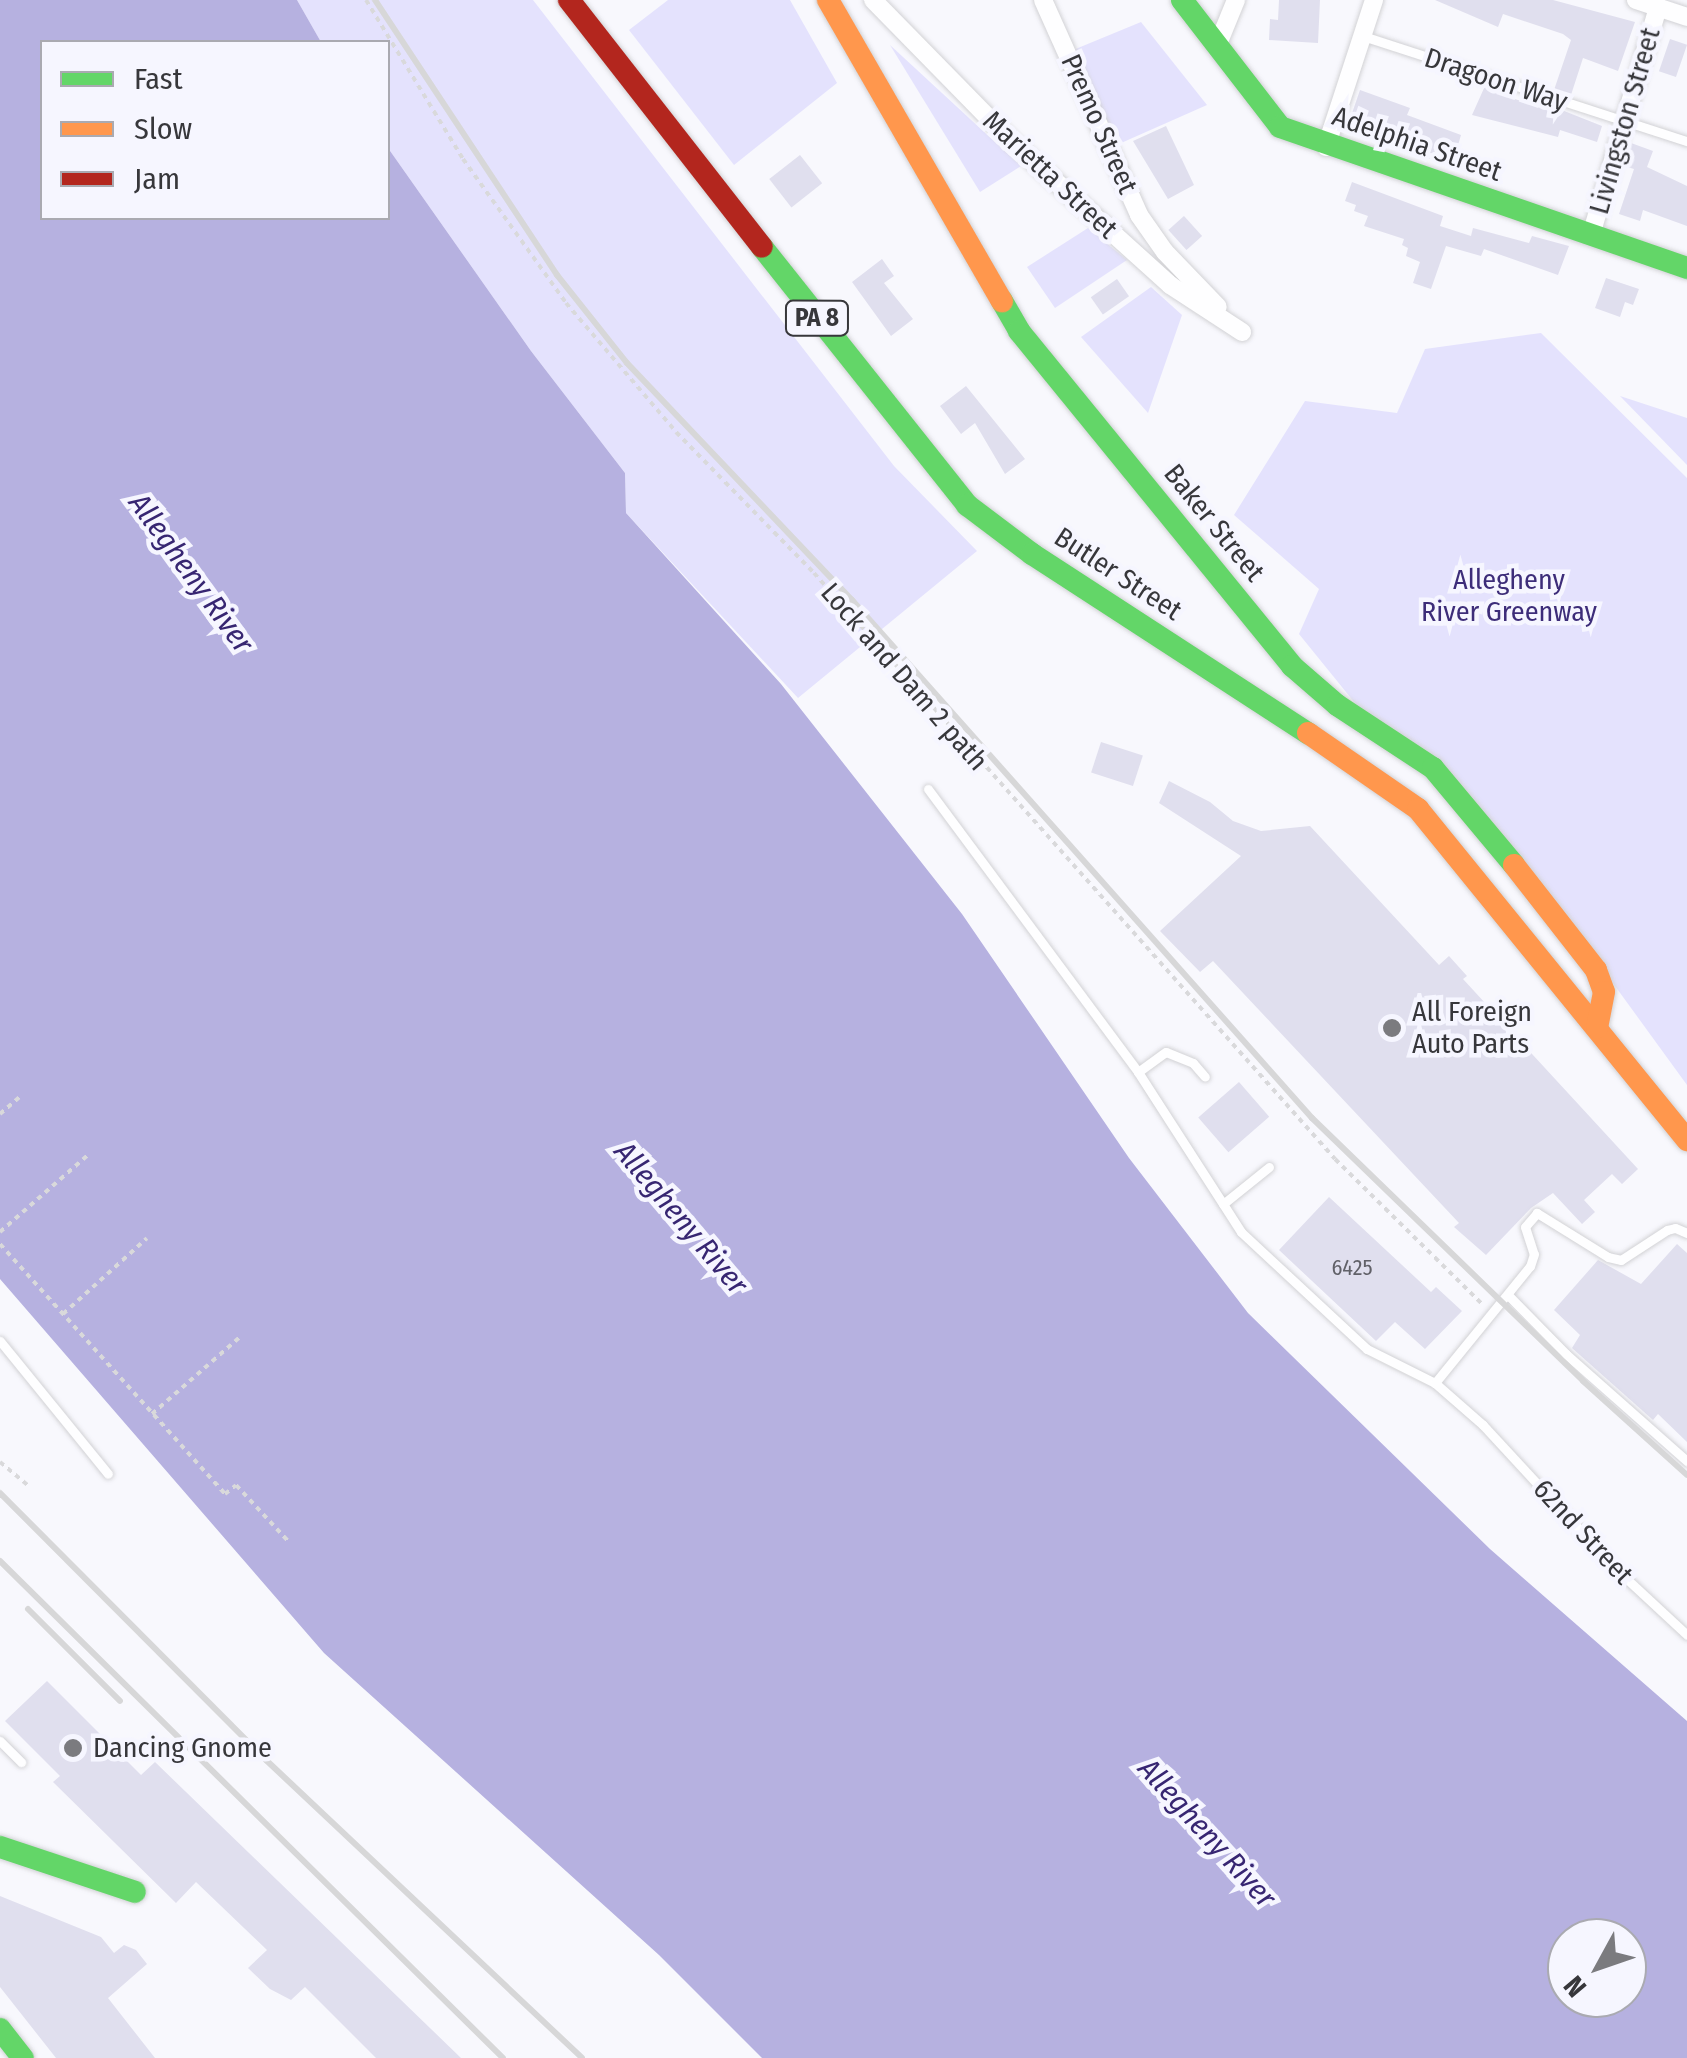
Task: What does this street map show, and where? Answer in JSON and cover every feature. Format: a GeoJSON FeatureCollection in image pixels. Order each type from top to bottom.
{"type":"FeatureCollection","features":[{"type":"Feature","properties":{"kind":"main road","name":"Butler Street"},"geometry":{"type":"LineString","coordinates":[[569,0],[928,461],[967,505],[1032,554],[1402,796],[1448,841],[1687,1140]]}},
{"type":"Feature","properties":{"kind":"main road","name":"Baker Street"},"geometry":{"type":"LineString","coordinates":[[828,0],[1020,332],[1292,666],[1320,692],[1433,768],[1452,787],[1596,970],[1604,992],[1597,1027]]}},
{"type":"Feature","properties":{"kind":"main road","name":"Adelphia Street"},"geometry":{"type":"LineString","coordinates":[[1182,0],[1280,127],[1326,147],[1687,268]]}},
{"type":"Feature","properties":{"kind":"main road"},"geometry":{"type":"LineString","coordinates":[[0,1847],[135,1892]]}},
{"type":"Feature","properties":{"kind":"main road"},"geometry":{"type":"LineString","coordinates":[[0,2029],[24,2058]]}},
{"type":"Feature","properties":{"kind":"street","name":"Marietta Street"},"geometry":{"type":"LineString","coordinates":[[873,0],[1041,169],[1170,285],[1242,332]]}},
{"type":"Feature","properties":{"kind":"street","name":"Premo Street"},"geometry":{"type":"LineString","coordinates":[[1044,0],[1139,214],[1164,252],[1242,332]]}},
{"type":"Feature","properties":{"kind":"street"},"geometry":{"type":"LineString","coordinates":[[1218,44],[1236,0]]}},
{"type":"Feature","properties":{"kind":"street"},"geometry":{"type":"LineString","coordinates":[[1326,147],[1374,0]]}},
{"type":"Feature","properties":{"kind":"street"},"geometry":{"type":"LineString","coordinates":[[1636,0],[1687,17]]}},
{"type":"Feature","properties":{"kind":"street","name":"Livingston Street"},"geometry":{"type":"LineString","coordinates":[[1591,235],[1658,8]]}},
{"type":"Feature","properties":{"kind":"lane","name":"Dragoon Way"},"geometry":{"type":"LineString","coordinates":[[1363,36],[1687,140]]}},
{"type":"Feature","properties":{"kind":"lane","name":"62nd Street"},"geometry":{"type":"LineString","coordinates":[[928,790],[1138,1072],[1241,1232],[1367,1350],[1435,1382],[1483,1425],[1615,1568],[1687,1635]]}},
{"type":"Feature","properties":{"kind":"lane"},"geometry":{"type":"LineString","coordinates":[[1138,1072],[1166,1052],[1194,1063],[1205,1078]]}},
{"type":"Feature","properties":{"kind":"lane"},"geometry":{"type":"LineString","coordinates":[[1223,1204],[1268,1168]]}},
{"type":"Feature","properties":{"kind":"lane"},"geometry":{"type":"LineString","coordinates":[[1435,1382],[1530,1266],[1533,1244],[1525,1227],[1537,1213],[1608,1257],[1621,1260],[1667,1230],[1675,1228],[1687,1233]]}},
{"type":"Feature","properties":{"kind":"lane"},"geometry":{"type":"LineString","coordinates":[[1508,1295],[1566,1354],[1687,1461]]}},
{"type":"Feature","properties":{"kind":"lane"},"geometry":{"type":"LineString","coordinates":[[0,1341],[108,1474]]}},
{"type":"Feature","properties":{"kind":"lane"},"geometry":{"type":"LineString","coordinates":[[0,1741],[21,1762]]}},
{"type":"Feature","properties":{"kind":"path","name":"Lock and Dam 2 path"},"geometry":{"type":"LineString","coordinates":[[366,0],[463,159],[566,303],[602,346],[676,432],[814,574],[1335,1159],[1492,1314]]}},
{"type":"Feature","properties":{"kind":"path"},"geometry":{"type":"LineString","coordinates":[[0,1114],[22,1095]]}},
{"type":"Feature","properties":{"kind":"path"},"geometry":{"type":"LineString","coordinates":[[0,1232],[89,1154]]}},
{"type":"Feature","properties":{"kind":"path"},"geometry":{"type":"LineString","coordinates":[[63,1314],[147,1238]]}},
{"type":"Feature","properties":{"kind":"path"},"geometry":{"type":"LineString","coordinates":[[0,1244],[225,1494],[236,1485],[289,1542]]}},
{"type":"Feature","properties":{"kind":"path"},"geometry":{"type":"LineString","coordinates":[[152,1414],[241,1336]]}},
{"type":"Feature","properties":{"kind":"path"},"geometry":{"type":"LineString","coordinates":[[0,1462],[30,1487]]}},
{"type":"Feature","properties":{"kind":"green space"},"geometry":{"type":"Polygon","coordinates":[[[297,0],[533,0],[894,466],[977,551],[798,698],[626,513],[625,473],[531,351],[390,151],[390,40],[320,40],[297,0]]]}},
{"type":"Feature","properties":{"kind":"green space"},"geometry":{"type":"Polygon","coordinates":[[[668,0],[790,0],[837,83],[734,165],[629,30],[668,0]]]}},
{"type":"Feature","properties":{"kind":"green space"},"geometry":{"type":"Polygon","coordinates":[[[1141,22],[1207,105],[1103,151],[1061,55],[1141,22]]]}},
{"type":"Feature","properties":{"kind":"green space"},"geometry":{"type":"Polygon","coordinates":[[[890,45],[1021,166],[980,192],[890,45]]]}},
{"type":"Feature","properties":{"kind":"green space"},"geometry":{"type":"Polygon","coordinates":[[[1088,228],[1127,260],[1055,308],[1027,267],[1088,228]]]}},
{"type":"Feature","properties":{"kind":"green space"},"geometry":{"type":"Polygon","coordinates":[[[1151,287],[1182,315],[1148,413],[1081,337],[1151,287]]]}},
{"type":"Feature","properties":{"kind":"green space","name":"Allegheny River Greenway"},"geometry":{"type":"Polygon","coordinates":[[[1541,333],[1687,478],[1687,1085],[1546,891],[1363,713],[1299,634],[1319,589],[1234,515],[1305,401],[1397,413],[1425,349],[1541,333]]]}},
{"type":"Feature","properties":{"kind":"green space"},"geometry":{"type":"Polygon","coordinates":[[[1620,396],[1687,418],[1687,465],[1620,396]]]}},
{"type":"Feature","properties":{"kind":"water","name":"Allegheny River"},"geometry":{"type":"Polygon","coordinates":[[[0,0],[297,0],[320,40],[40,40],[40,220],[390,220],[390,151],[531,351],[625,473],[626,513],[781,684],[962,914],[1129,1158],[1248,1313],[1490,1549],[1687,1721],[1687,2058],[762,2058],[659,1955],[324,1653],[0,1279],[0,0]]]}},
{"type":"Feature","properties":{"kind":"building"},"geometry":{"type":"Polygon","coordinates":[[[1279,0],[1320,0],[1318,43],[1269,40],[1270,19],[1278,20],[1279,0]]]}},
{"type":"Feature","properties":{"kind":"building"},"geometry":{"type":"Polygon","coordinates":[[[1435,0],[1553,0],[1635,22],[1618,71],[1583,58],[1571,95],[1554,90],[1571,40],[1563,34],[1503,14],[1498,27],[1435,0]]]}},
{"type":"Feature","properties":{"kind":"building"},"geometry":{"type":"Polygon","coordinates":[[[1670,39],[1687,45],[1676,77],[1659,71],[1670,39]]]}},
{"type":"Feature","properties":{"kind":"building"},"geometry":{"type":"Polygon","coordinates":[[[1485,86],[1503,91],[1502,95],[1541,107],[1549,105],[1602,126],[1597,142],[1560,130],[1558,137],[1472,115],[1485,86]]]}},
{"type":"Feature","properties":{"kind":"building"},"geometry":{"type":"Polygon","coordinates":[[[1360,90],[1410,108],[1407,115],[1461,135],[1452,166],[1403,150],[1406,141],[1349,122],[1360,90]]]}},
{"type":"Feature","properties":{"kind":"building"},"geometry":{"type":"Polygon","coordinates":[[[1166,126],[1194,185],[1168,199],[1133,141],[1166,126]]]}},
{"type":"Feature","properties":{"kind":"building"},"geometry":{"type":"Polygon","coordinates":[[[1631,143],[1653,151],[1647,167],[1687,186],[1687,226],[1643,210],[1640,221],[1619,214],[1634,169],[1624,166],[1631,143]]]}},
{"type":"Feature","properties":{"kind":"building"},"geometry":{"type":"Polygon","coordinates":[[[800,155],[822,183],[791,207],[769,179],[800,155]]]}},
{"type":"Feature","properties":{"kind":"building"},"geometry":{"type":"Polygon","coordinates":[[[1352,182],[1443,216],[1440,226],[1471,236],[1473,228],[1529,243],[1532,236],[1569,246],[1558,275],[1484,249],[1481,256],[1446,246],[1431,289],[1413,283],[1420,262],[1406,256],[1404,239],[1364,226],[1368,216],[1354,211],[1356,205],[1345,201],[1352,182]]]}},
{"type":"Feature","properties":{"kind":"building"},"geometry":{"type":"Polygon","coordinates":[[[1184,216],[1202,236],[1186,250],[1168,230],[1184,216]]]}},
{"type":"Feature","properties":{"kind":"building"},"geometry":{"type":"Polygon","coordinates":[[[882,259],[894,276],[884,283],[913,319],[891,336],[852,282],[882,259]]]}},
{"type":"Feature","properties":{"kind":"building"},"geometry":{"type":"Polygon","coordinates":[[[1606,278],[1639,289],[1633,305],[1625,302],[1620,317],[1595,308],[1606,278]]]}},
{"type":"Feature","properties":{"kind":"building"},"geometry":{"type":"Polygon","coordinates":[[[1117,279],[1129,296],[1103,315],[1091,297],[1117,279]]]}},
{"type":"Feature","properties":{"kind":"building"},"geometry":{"type":"Polygon","coordinates":[[[966,386],[1025,459],[1005,474],[975,423],[961,434],[940,406],[966,386]]]}},
{"type":"Feature","properties":{"kind":"building"},"geometry":{"type":"Polygon","coordinates":[[[1101,742],[1143,756],[1133,786],[1091,772],[1101,742]]]}},
{"type":"Feature","properties":{"kind":"building","name":"All Foreign Auto Parts"},"geometry":{"type":"Polygon","coordinates":[[[1169,781],[1210,802],[1233,821],[1261,831],[1310,826],[1439,965],[1449,956],[1467,976],[1463,979],[1638,1169],[1622,1184],[1612,1174],[1584,1200],[1595,1212],[1582,1224],[1553,1193],[1531,1208],[1486,1255],[1454,1227],[1459,1223],[1213,961],[1200,972],[1160,931],[1241,856],[1159,803],[1169,781]]]}},
{"type":"Feature","properties":{"kind":"building"},"geometry":{"type":"Polygon","coordinates":[[[1239,1082],[1269,1117],[1228,1152],[1198,1117],[1239,1082]]]}},
{"type":"Feature","properties":{"kind":"building"},"geometry":{"type":"Polygon","coordinates":[[[1329,1197],[1431,1292],[1436,1287],[1462,1311],[1425,1349],[1395,1322],[1376,1341],[1279,1250],[1329,1197]]]}},
{"type":"Feature","properties":{"kind":"building"},"geometry":{"type":"Polygon","coordinates":[[[1677,1244],[1687,1253],[1687,1442],[1658,1414],[1653,1420],[1572,1348],[1580,1335],[1554,1310],[1598,1260],[1641,1284],[1677,1244]]]}},
{"type":"Feature","properties":{"kind":"building"},"geometry":{"type":"Polygon","coordinates":[[[47,1681],[141,1775],[155,1762],[461,2058],[376,2058],[305,1987],[291,2000],[270,1989],[248,1968],[267,1950],[196,1882],[176,1903],[53,1782],[60,1776],[5,1721],[47,1681]]]}},
{"type":"Feature","properties":{"kind":"building"},"geometry":{"type":"Polygon","coordinates":[[[0,1896],[101,1937],[114,1953],[124,1945],[136,1950],[147,1964],[108,1998],[155,2058],[56,2058],[0,1987],[0,1896]]]}},
{"type":"Feature","properties":{"kind":"railway"},"geometry":{"type":"LineString","coordinates":[[375,0],[557,275],[627,363],[852,600],[1312,1118],[1583,1381],[1687,1475]]}},
{"type":"Feature","properties":{"kind":"railway"},"geometry":{"type":"LineString","coordinates":[[0,1493],[266,1760],[582,2058]]}},
{"type":"Feature","properties":{"kind":"railway"},"geometry":{"type":"LineString","coordinates":[[0,1561],[503,2058]]}},
{"type":"Feature","properties":{"kind":"railway"},"geometry":{"type":"LineString","coordinates":[[28,1609],[120,1701]]}},
{"type":"Feature","properties":{"kind":"traffic: fast"},"geometry":{"type":"LineString","coordinates":[[1182,0],[1280,127],[1687,268]]}},
{"type":"Feature","properties":{"kind":"traffic: fast"},"geometry":{"type":"LineString","coordinates":[[762,247],[967,505],[1032,554],[1308,733]]}},
{"type":"Feature","properties":{"kind":"traffic: fast"},"geometry":{"type":"LineString","coordinates":[[1002,301],[1019,331],[1292,666],[1337,705],[1433,768],[1514,865]]}},
{"type":"Feature","properties":{"kind":"traffic: fast"},"geometry":{"type":"LineString","coordinates":[[0,1847],[135,1892]]}},
{"type":"Feature","properties":{"kind":"traffic: fast"},"geometry":{"type":"LineString","coordinates":[[0,2029],[23,2058]]}},
{"type":"Feature","properties":{"kind":"traffic: slow"},"geometry":{"type":"LineString","coordinates":[[828,0],[1002,301]]}},
{"type":"Feature","properties":{"kind":"traffic: slow"},"geometry":{"type":"LineString","coordinates":[[1308,733],[1418,809],[1687,1140]]}},
{"type":"Feature","properties":{"kind":"traffic: slow"},"geometry":{"type":"LineString","coordinates":[[1514,865],[1596,970],[1604,992],[1597,1027]]}},
{"type":"Feature","properties":{"kind":"traffic: jam"},"geometry":{"type":"LineString","coordinates":[[569,0],[762,247]]}},
{"type":"Feature","properties":{"kind":"place","name":"All Foreign Auto Parts"},"geometry":{"type":"Point","coordinates":[1392,1028]}},
{"type":"Feature","properties":{"kind":"place","name":"Dancing Gnome"},"geometry":{"type":"Point","coordinates":[73,1748]}}]}
